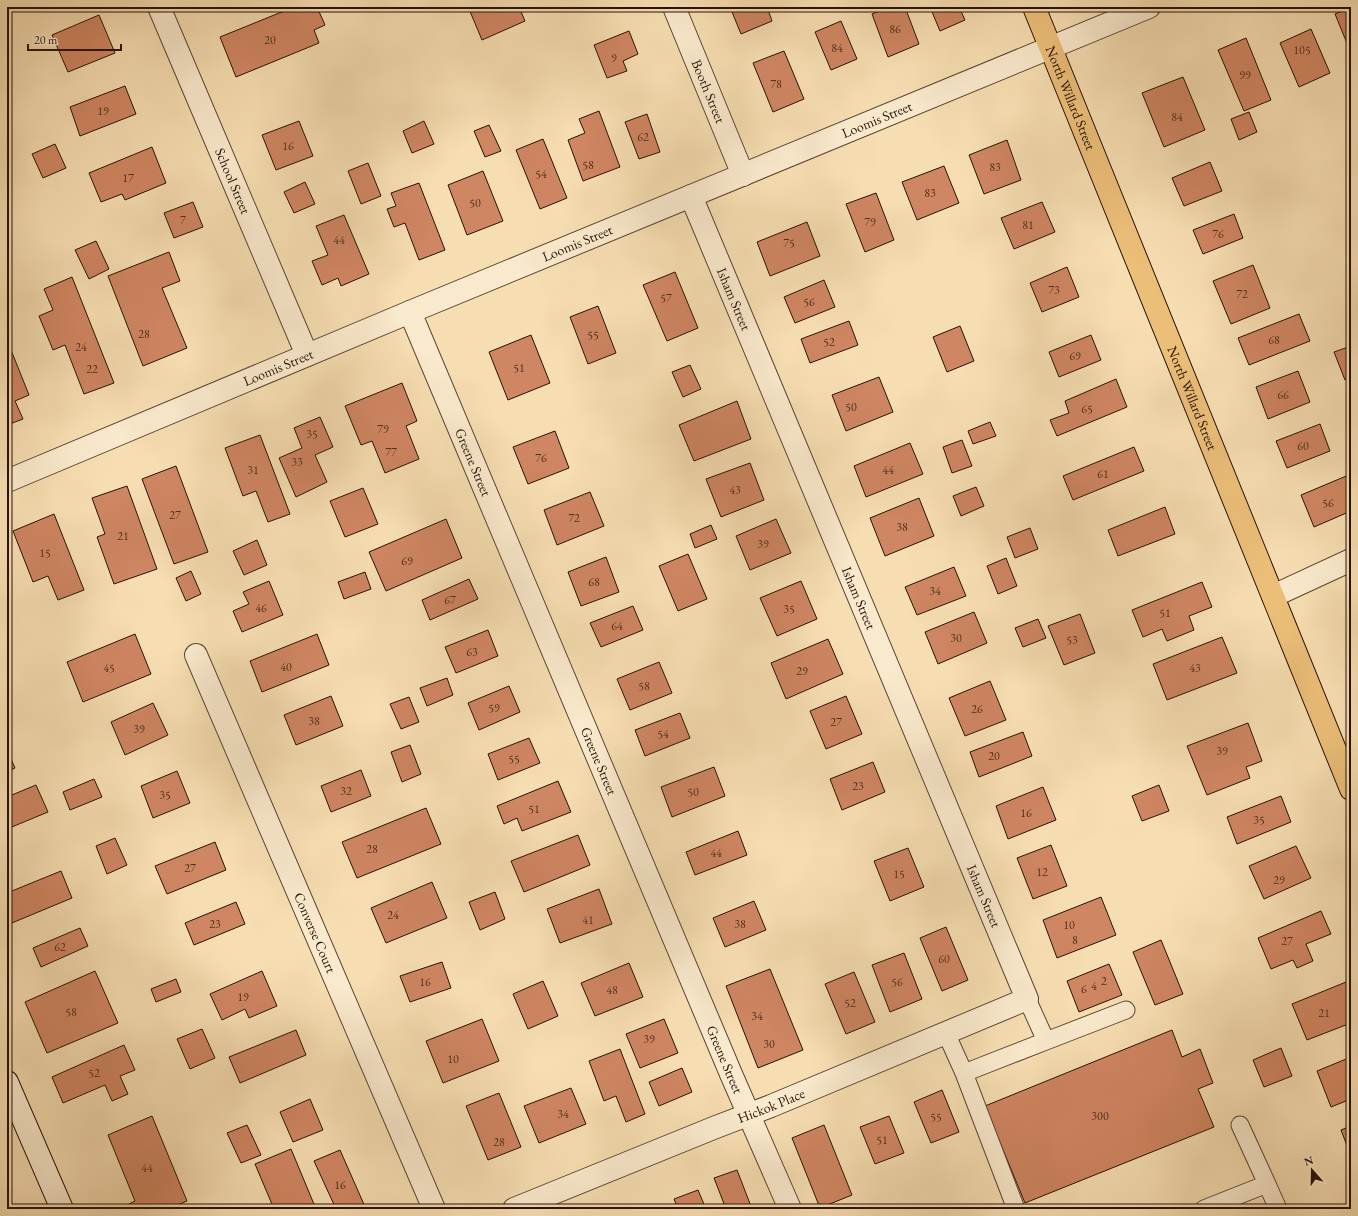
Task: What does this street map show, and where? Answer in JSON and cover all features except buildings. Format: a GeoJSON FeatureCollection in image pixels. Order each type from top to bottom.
{"type":"FeatureCollection","features":[{"type":"Feature","properties":{"kind":"main road","name":"North Willard Street"},"geometry":{"type":"LineString","coordinates":[[1034,7],[1351,789]]}},
{"type":"Feature","properties":{"kind":"street","name":"School Street"},"geometry":{"type":"LineString","coordinates":[[159,7],[307,355]]}},
{"type":"Feature","properties":{"kind":"street","name":"Booth Street"},"geometry":{"type":"LineString","coordinates":[[674,7],[743,175]]}},
{"type":"Feature","properties":{"kind":"street","name":"Loomis Street"},"geometry":{"type":"LineString","coordinates":[[7,480],[1149,7]]}},
{"type":"Feature","properties":{"kind":"street","name":"Isham Street"},"geometry":{"type":"LineString","coordinates":[[692,196],[1027,999]]}},
{"type":"Feature","properties":{"kind":"street","name":"Greene Street"},"geometry":{"type":"LineString","coordinates":[[410,312],[748,1114],[790,1209]]}},
{"type":"Feature","properties":{"kind":"street"},"geometry":{"type":"LineString","coordinates":[[1273,596],[1351,560]]}},
{"type":"Feature","properties":{"kind":"street","name":"Converse Court"},"geometry":{"type":"LineString","coordinates":[[196,655],[434,1209]]}},
{"type":"Feature","properties":{"kind":"street","name":"Hickok Place"},"geometry":{"type":"LineString","coordinates":[[514,1209],[771,1106],[1027,999]]}},
{"type":"Feature","properties":{"kind":"street"},"geometry":{"type":"LineString","coordinates":[[7,1082],[62,1209]]}},
{"type":"Feature","properties":{"kind":"lane"},"geometry":{"type":"LineString","coordinates":[[1027,999],[1046,1041]]}},
{"type":"Feature","properties":{"kind":"lane"},"geometry":{"type":"LineString","coordinates":[[964,1073],[1126,1010]]}},
{"type":"Feature","properties":{"kind":"lane"},"geometry":{"type":"LineString","coordinates":[[946,1033],[964,1073],[1016,1209]]}},
{"type":"Feature","properties":{"kind":"lane"},"geometry":{"type":"LineString","coordinates":[[1240,1125],[1278,1209]]}},
{"type":"Feature","properties":{"kind":"lane"},"geometry":{"type":"LineString","coordinates":[[1204,1209],[1267,1184]]}}]}
